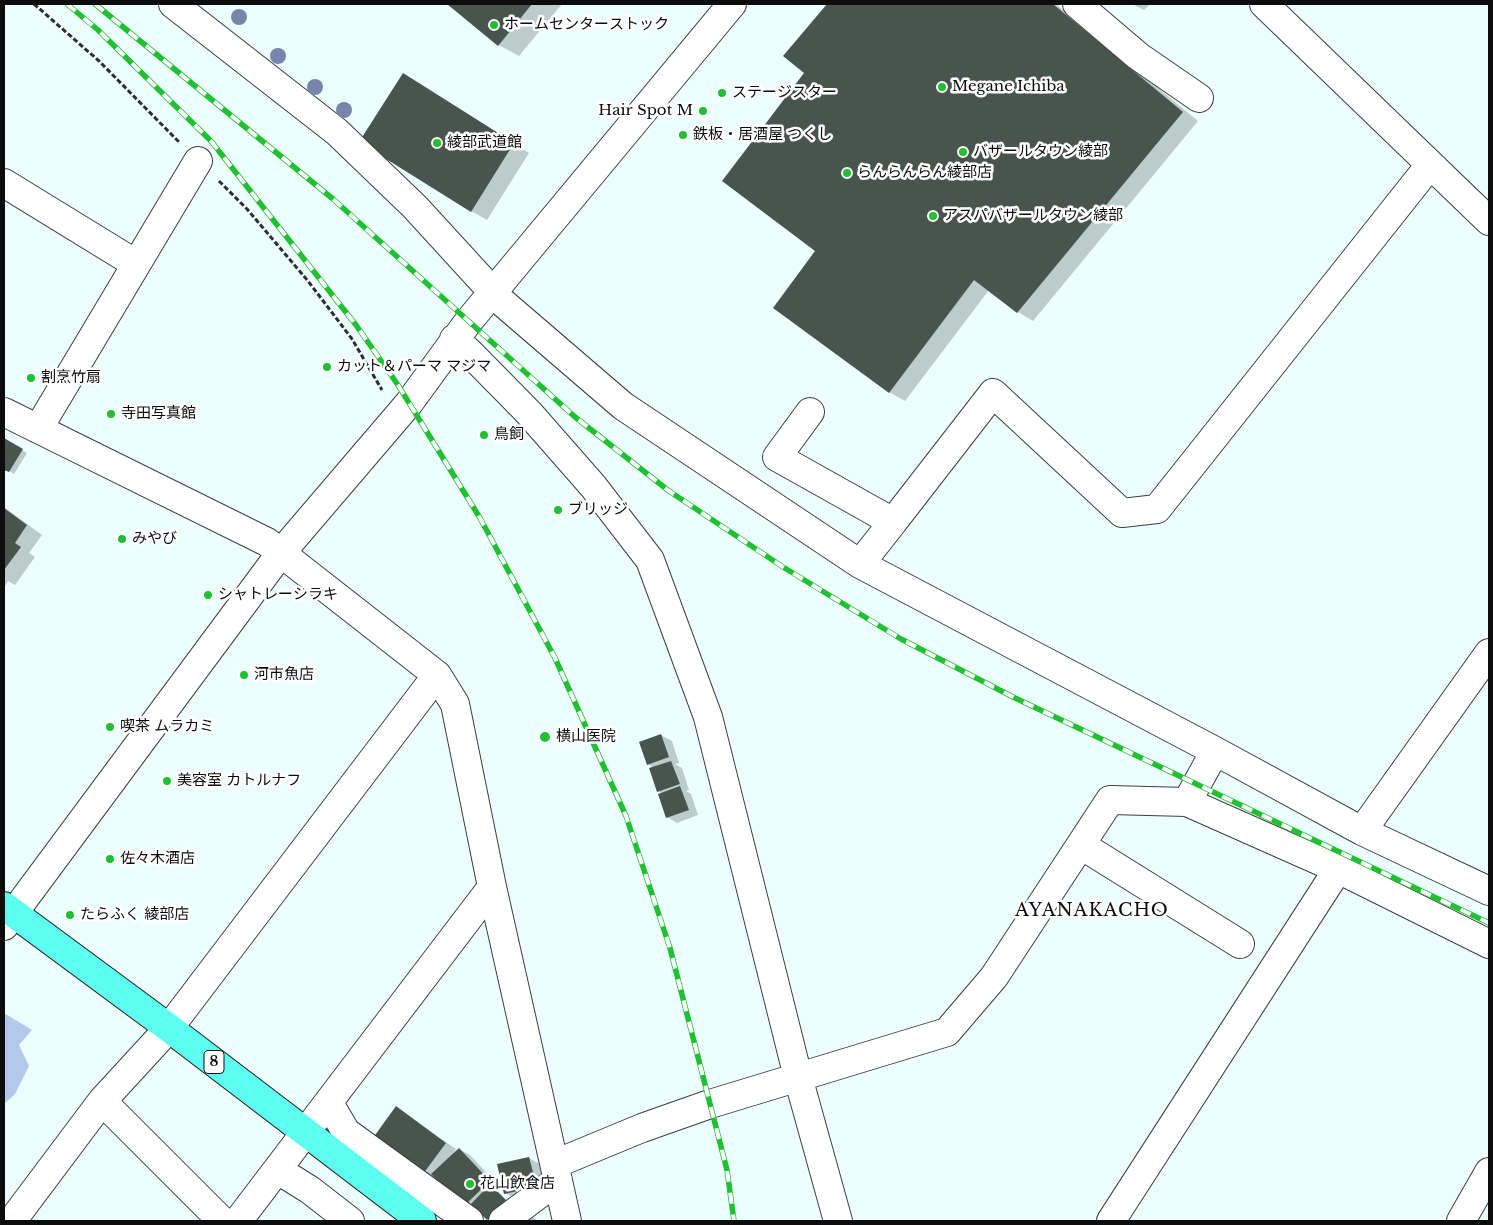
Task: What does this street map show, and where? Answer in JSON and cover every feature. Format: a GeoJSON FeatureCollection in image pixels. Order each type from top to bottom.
{"type":"FeatureCollection","features":[{"type":"Feature","properties":{"kind":"main road","name":"8"},"geometry":{"type":"LineString","coordinates":[[7,915],[170,1028],[422,1221]]}},
{"type":"Feature","properties":{"kind":"street"},"geometry":{"type":"LineString","coordinates":[[173,4],[337,132],[415,207],[502,302],[623,406],[860,564],[1215,751],[1362,831],[1489,891]]}},
{"type":"Feature","properties":{"kind":"street"},"geometry":{"type":"LineString","coordinates":[[7,915],[280,554],[409,403],[454,339],[732,4]]}},
{"type":"Feature","properties":{"kind":"street"},"geometry":{"type":"LineString","coordinates":[[1076,4],[1138,56],[1199,98]]}},
{"type":"Feature","properties":{"kind":"street"},"geometry":{"type":"LineString","coordinates":[[1264,4],[1489,221]]}},
{"type":"Feature","properties":{"kind":"street"},"geometry":{"type":"LineString","coordinates":[[38,429],[198,161]]}},
{"type":"Feature","properties":{"kind":"street"},"geometry":{"type":"LineString","coordinates":[[860,564],[993,393],[1122,514],[1157,509],[1430,165]]}},
{"type":"Feature","properties":{"kind":"street"},"geometry":{"type":"LineString","coordinates":[[4,183],[136,264]]}},
{"type":"Feature","properties":{"kind":"street"},"geometry":{"type":"LineString","coordinates":[[454,339],[529,413],[593,486],[650,560],[708,717],[798,1076],[838,1221]]}},
{"type":"Feature","properties":{"kind":"street"},"geometry":{"type":"LineString","coordinates":[[4,412],[266,542],[437,675],[455,704],[492,888],[566,1221]]}},
{"type":"Feature","properties":{"kind":"street"},"geometry":{"type":"LineString","coordinates":[[810,412],[777,456],[894,522]]}},
{"type":"Feature","properties":{"kind":"street"},"geometry":{"type":"LineString","coordinates":[[1362,831],[1489,653]]}},
{"type":"Feature","properties":{"kind":"street"},"geometry":{"type":"LineString","coordinates":[[12,1221],[102,1101],[170,1028],[437,675]]}},
{"type":"Feature","properties":{"kind":"street"},"geometry":{"type":"LineString","coordinates":[[1187,802],[1215,751]]}},
{"type":"Feature","properties":{"kind":"street"},"geometry":{"type":"LineString","coordinates":[[503,1221],[556,1172],[642,1128],[798,1076],[948,1032],[994,977],[1110,800],[1187,802],[1338,869],[1489,944]]}},
{"type":"Feature","properties":{"kind":"street"},"geometry":{"type":"LineString","coordinates":[[1081,845],[1240,944]]}},
{"type":"Feature","properties":{"kind":"street"},"geometry":{"type":"LineString","coordinates":[[1111,1221],[1338,869]]}},
{"type":"Feature","properties":{"kind":"street"},"geometry":{"type":"LineString","coordinates":[[238,1221],[492,888]]}},
{"type":"Feature","properties":{"kind":"street"},"geometry":{"type":"LineString","coordinates":[[102,1101],[222,1221]]}},
{"type":"Feature","properties":{"kind":"street"},"geometry":{"type":"LineString","coordinates":[[328,1103],[346,1132],[469,1221]]}},
{"type":"Feature","properties":{"kind":"street"},"geometry":{"type":"LineString","coordinates":[[278,1170],[310,1190],[350,1221]]}},
{"type":"Feature","properties":{"kind":"street"},"geometry":{"type":"LineString","coordinates":[[1461,1221],[1489,1172]]}},
{"type":"Feature","properties":{"kind":"path"},"geometry":{"type":"LineString","coordinates":[[34,4],[106,67],[247,209],[308,281],[352,339],[383,391]]}},
{"type":"Feature","properties":{"kind":"shaded area"},"geometry":{"type":"Polygon","coordinates":[[[4,1013],[32,1030],[19,1045],[29,1066],[15,1094],[4,1104],[4,1013]]]}},
{"type":"Feature","properties":{"kind":"building","name":"ホームセンターストック"},"geometry":{"type":"Polygon","coordinates":[[[447,4],[532,4],[498,46],[447,4]]]}},
{"type":"Feature","properties":{"kind":"building","name":"アスパバザールタウン綾部"},"geometry":{"type":"Polygon","coordinates":[[[827,4],[1053,4],[1183,112],[1017,313],[974,280],[889,393],[773,308],[815,251],[722,181],[804,73],[783,56],[827,4]]]}},
{"type":"Feature","properties":{"kind":"building","name":"綾部武道館"},"geometry":{"type":"Polygon","coordinates":[[[403,73],[514,143],[471,212],[359,142],[403,73]]]}},
{"type":"Feature","properties":{"kind":"building"},"geometry":{"type":"Polygon","coordinates":[[[4,438],[23,449],[9,472],[4,470],[4,438]]]}},
{"type":"Feature","properties":{"kind":"building"},"geometry":{"type":"Polygon","coordinates":[[[4,508],[27,525],[15,543],[21,547],[4,570],[4,508]]]}},
{"type":"Feature","properties":{"kind":"building"},"geometry":{"type":"Polygon","coordinates":[[[661,734],[669,757],[647,765],[639,742],[661,734]]]}},
{"type":"Feature","properties":{"kind":"building"},"geometry":{"type":"Polygon","coordinates":[[[671,761],[680,784],[657,792],[649,768],[671,761]]]}},
{"type":"Feature","properties":{"kind":"building"},"geometry":{"type":"Polygon","coordinates":[[[680,786],[689,810],[666,818],[658,794],[680,786]]]}},
{"type":"Feature","properties":{"kind":"building"},"geometry":{"type":"Polygon","coordinates":[[[396,1106],[446,1143],[423,1174],[373,1138],[396,1106]]]}},
{"type":"Feature","properties":{"kind":"building"},"geometry":{"type":"Polygon","coordinates":[[[459,1148],[490,1181],[463,1207],[431,1174],[459,1148]]]}},
{"type":"Feature","properties":{"kind":"building"},"geometry":{"type":"Polygon","coordinates":[[[529,1157],[537,1187],[504,1194],[497,1164],[529,1157]]]}},
{"type":"Feature","properties":{"kind":"building"},"geometry":{"type":"Polygon","coordinates":[[[490,1184],[506,1200],[487,1220],[471,1204],[490,1184]]]}},
{"type":"Feature","properties":{"kind":"railway"},"geometry":{"type":"LineString","coordinates":[[67,4],[98,30],[211,141],[356,325],[398,385],[480,518],[555,658],[626,816],[670,948],[727,1170],[734,1221]]}},
{"type":"Feature","properties":{"kind":"railway"},"geometry":{"type":"LineString","coordinates":[[95,4],[333,199],[575,417],[669,491],[783,567],[901,639],[1013,697],[1489,923]]}},
{"type":"Feature","properties":{"kind":"place","name":"ホームセンターストック"},"geometry":{"type":"Point","coordinates":[494,25]}},
{"type":"Feature","properties":{"kind":"place","name":"Megane Ichiba"},"geometry":{"type":"Point","coordinates":[942,87]}},
{"type":"Feature","properties":{"kind":"place","name":"ステージスター"},"geometry":{"type":"Point","coordinates":[722,93]}},
{"type":"Feature","properties":{"kind":"place","name":"Hair Spot M"},"geometry":{"type":"Point","coordinates":[703,111]}},
{"type":"Feature","properties":{"kind":"place","name":"鉄板・居酒屋 つくし"},"geometry":{"type":"Point","coordinates":[683,135]}},
{"type":"Feature","properties":{"kind":"place","name":"綾部武道館"},"geometry":{"type":"Point","coordinates":[437,143]}},
{"type":"Feature","properties":{"kind":"place","name":"バザールタウン綾部"},"geometry":{"type":"Point","coordinates":[963,152]}},
{"type":"Feature","properties":{"kind":"place","name":"らんらんらん綾部店"},"geometry":{"type":"Point","coordinates":[847,173]}},
{"type":"Feature","properties":{"kind":"place","name":"アスパバザールタウン綾部"},"geometry":{"type":"Point","coordinates":[933,216]}},
{"type":"Feature","properties":{"kind":"place","name":"カット＆パーマ マジマ"},"geometry":{"type":"Point","coordinates":[327,367]}},
{"type":"Feature","properties":{"kind":"place","name":"割烹竹扇"},"geometry":{"type":"Point","coordinates":[31,378]}},
{"type":"Feature","properties":{"kind":"place","name":"寺田写真館"},"geometry":{"type":"Point","coordinates":[111,414]}},
{"type":"Feature","properties":{"kind":"place","name":"鳥飼"},"geometry":{"type":"Point","coordinates":[484,435]}},
{"type":"Feature","properties":{"kind":"place","name":"ブリッジ"},"geometry":{"type":"Point","coordinates":[558,510]}},
{"type":"Feature","properties":{"kind":"place","name":"みやび"},"geometry":{"type":"Point","coordinates":[122,539]}},
{"type":"Feature","properties":{"kind":"place","name":"シャトレーシラキ"},"geometry":{"type":"Point","coordinates":[208,595]}},
{"type":"Feature","properties":{"kind":"place","name":"河市魚店"},"geometry":{"type":"Point","coordinates":[244,675]}},
{"type":"Feature","properties":{"kind":"place","name":"喫茶 ムラカミ"},"geometry":{"type":"Point","coordinates":[110,727]}},
{"type":"Feature","properties":{"kind":"place","name":"横山医院"},"geometry":{"type":"Point","coordinates":[545,737]}},
{"type":"Feature","properties":{"kind":"place","name":"美容室 カトルナフ"},"geometry":{"type":"Point","coordinates":[167,781]}},
{"type":"Feature","properties":{"kind":"place","name":"佐々木酒店"},"geometry":{"type":"Point","coordinates":[110,859]}},
{"type":"Feature","properties":{"kind":"place","name":"たらふく 綾部店"},"geometry":{"type":"Point","coordinates":[70,915]}},
{"type":"Feature","properties":{"kind":"place","name":"花山飲食店"},"geometry":{"type":"Point","coordinates":[470,1184]}},
{"type":"Feature","properties":{"kind":"district","name":"AYANAKACHO"},"geometry":{"type":"Point","coordinates":[1092,911]}}]}
